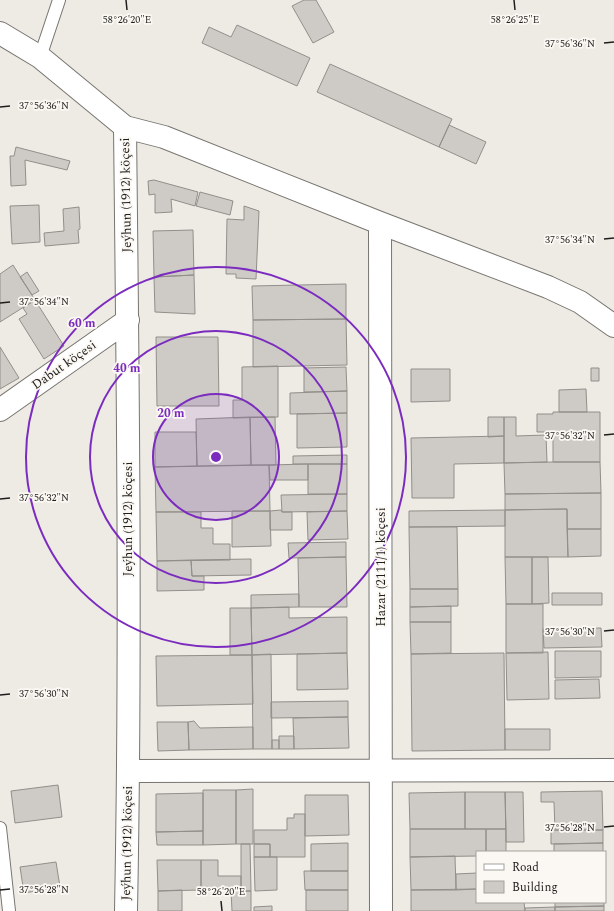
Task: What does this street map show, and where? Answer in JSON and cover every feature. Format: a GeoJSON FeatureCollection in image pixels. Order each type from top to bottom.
{"type":"FeatureCollection","features":[{"type":"Feature","properties":{"kind":"street"},"geometry":{"type":"LineString","coordinates":[[0,33],[40,57],[126,127],[164,137],[380,223],[548,287],[580,302],[614,326]]}},
{"type":"Feature","properties":{"kind":"street","name":"Jeýhun (1912) köçesi"},"geometry":{"type":"LineString","coordinates":[[126,127],[129,770],[126,911]]}},
{"type":"Feature","properties":{"kind":"street","name":"Hazar (2111/1) köçesi"},"geometry":{"type":"LineString","coordinates":[[380,223],[381,911]]}},
{"type":"Feature","properties":{"kind":"street","name":"Dabut köçesi"},"geometry":{"type":"LineString","coordinates":[[0,410],[128,320]]}},
{"type":"Feature","properties":{"kind":"street"},"geometry":{"type":"LineString","coordinates":[[129,770],[614,770]]}},
{"type":"Feature","properties":{"kind":"lane"},"geometry":{"type":"LineString","coordinates":[[40,57],[59,0]]}},
{"type":"Feature","properties":{"kind":"lane"},"geometry":{"type":"LineString","coordinates":[[0,828],[8,911]]}},
{"type":"Feature","properties":{"kind":"building"},"geometry":{"type":"Polygon","coordinates":[[[304,0],[316,0],[334,32],[313,43],[292,6],[304,0]]]}},
{"type":"Feature","properties":{"kind":"building"},"geometry":{"type":"Polygon","coordinates":[[[237,25],[310,58],[297,86],[202,43],[209,27],[231,37],[237,25]]]}},
{"type":"Feature","properties":{"kind":"building"},"geometry":{"type":"Polygon","coordinates":[[[330,64],[452,119],[439,147],[317,92],[330,64]]]}},
{"type":"Feature","properties":{"kind":"building"},"geometry":{"type":"Polygon","coordinates":[[[449,125],[486,142],[476,164],[439,147],[449,125]]]}},
{"type":"Feature","properties":{"kind":"building"},"geometry":{"type":"Polygon","coordinates":[[[16,147],[70,161],[67,170],[25,160],[26,185],[11,186],[10,156],[14,156],[16,147]]]}},
{"type":"Feature","properties":{"kind":"building"},"geometry":{"type":"Polygon","coordinates":[[[154,180],[198,192],[195,206],[171,199],[172,212],[155,213],[155,194],[149,195],[148,181],[154,180]]]}},
{"type":"Feature","properties":{"kind":"building"},"geometry":{"type":"Polygon","coordinates":[[[200,192],[233,201],[230,215],[196,206],[200,192]]]}},
{"type":"Feature","properties":{"kind":"building"},"geometry":{"type":"Polygon","coordinates":[[[39,205],[40,242],[12,244],[10,206],[39,205]]]}},
{"type":"Feature","properties":{"kind":"building"},"geometry":{"type":"Polygon","coordinates":[[[244,206],[259,211],[256,279],[236,278],[236,274],[226,274],[227,219],[244,220],[244,206]]]}},
{"type":"Feature","properties":{"kind":"building"},"geometry":{"type":"Polygon","coordinates":[[[79,207],[79,243],[45,246],[44,233],[64,231],[63,209],[79,207]]]}},
{"type":"Feature","properties":{"kind":"building"},"geometry":{"type":"Polygon","coordinates":[[[193,230],[194,275],[154,277],[153,231],[193,230]]]}},
{"type":"Feature","properties":{"kind":"building"},"geometry":{"type":"Polygon","coordinates":[[[13,265],[35,300],[0,322],[0,274],[13,265]]]}},
{"type":"Feature","properties":{"kind":"building"},"geometry":{"type":"Polygon","coordinates":[[[27,272],[39,291],[32,295],[20,277],[27,272]]]}},
{"type":"Feature","properties":{"kind":"building"},"geometry":{"type":"Polygon","coordinates":[[[194,275],[195,314],[155,312],[154,277],[194,275]]]}},
{"type":"Feature","properties":{"kind":"building"},"geometry":{"type":"Polygon","coordinates":[[[346,284],[346,319],[253,320],[252,286],[346,284]]]}},
{"type":"Feature","properties":{"kind":"building"},"geometry":{"type":"Polygon","coordinates":[[[35,300],[64,346],[44,359],[19,319],[27,314],[23,308],[35,300]]]}},
{"type":"Feature","properties":{"kind":"building"},"geometry":{"type":"Polygon","coordinates":[[[346,319],[347,365],[253,367],[253,320],[346,319]]]}},
{"type":"Feature","properties":{"kind":"building"},"geometry":{"type":"Polygon","coordinates":[[[156,337],[218,337],[219,406],[157,406],[156,337]]]}},
{"type":"Feature","properties":{"kind":"building"},"geometry":{"type":"Polygon","coordinates":[[[0,347],[19,378],[0,389],[0,347]]]}},
{"type":"Feature","properties":{"kind":"building"},"geometry":{"type":"Polygon","coordinates":[[[278,366],[278,417],[233,418],[233,400],[242,400],[242,367],[278,366]]]}},
{"type":"Feature","properties":{"kind":"building"},"geometry":{"type":"Polygon","coordinates":[[[346,367],[347,391],[304,392],[304,368],[346,367]]]}},
{"type":"Feature","properties":{"kind":"building"},"geometry":{"type":"Polygon","coordinates":[[[591,368],[599,368],[599,381],[591,381],[591,368]]]}},
{"type":"Feature","properties":{"kind":"building"},"geometry":{"type":"Polygon","coordinates":[[[411,369],[450,369],[450,401],[411,402],[411,369]]]}},
{"type":"Feature","properties":{"kind":"building"},"geometry":{"type":"Polygon","coordinates":[[[586,389],[587,412],[559,412],[559,390],[586,389]]]}},
{"type":"Feature","properties":{"kind":"building"},"geometry":{"type":"Polygon","coordinates":[[[347,391],[347,413],[290,414],[290,393],[347,391]]]}},
{"type":"Feature","properties":{"kind":"building"},"geometry":{"type":"Polygon","coordinates":[[[553,412],[600,412],[600,462],[553,462],[553,432],[537,432],[537,414],[553,414],[553,412]]]}},
{"type":"Feature","properties":{"kind":"building"},"geometry":{"type":"Polygon","coordinates":[[[347,413],[347,447],[297,448],[297,414],[347,413]]]}},
{"type":"Feature","properties":{"kind":"building"},"geometry":{"type":"Polygon","coordinates":[[[250,417],[275,417],[276,465],[251,465],[250,417]]]}},
{"type":"Feature","properties":{"kind":"building"},"geometry":{"type":"Polygon","coordinates":[[[250,417],[251,465],[197,466],[196,419],[250,417]]]}},
{"type":"Feature","properties":{"kind":"building"},"geometry":{"type":"Polygon","coordinates":[[[488,417],[504,417],[504,436],[488,437],[488,417]]]}},
{"type":"Feature","properties":{"kind":"building"},"geometry":{"type":"Polygon","coordinates":[[[504,417],[516,417],[516,436],[546,435],[547,462],[504,463],[504,417]]]}},
{"type":"Feature","properties":{"kind":"building"},"geometry":{"type":"Polygon","coordinates":[[[155,432],[196,432],[197,466],[155,467],[155,432]]]}},
{"type":"Feature","properties":{"kind":"building"},"geometry":{"type":"Polygon","coordinates":[[[504,436],[504,463],[454,464],[454,498],[412,498],[411,438],[504,436]]]}},
{"type":"Feature","properties":{"kind":"building"},"geometry":{"type":"Polygon","coordinates":[[[347,455],[347,464],[293,464],[293,456],[347,455]]]}},
{"type":"Feature","properties":{"kind":"building"},"geometry":{"type":"Polygon","coordinates":[[[600,462],[601,493],[505,494],[504,463],[600,462]]]}},
{"type":"Feature","properties":{"kind":"building"},"geometry":{"type":"Polygon","coordinates":[[[308,464],[308,480],[270,480],[269,465],[308,464]]]}},
{"type":"Feature","properties":{"kind":"building"},"geometry":{"type":"Polygon","coordinates":[[[308,464],[347,464],[347,494],[308,494],[308,464]]]}},
{"type":"Feature","properties":{"kind":"building"},"geometry":{"type":"Polygon","coordinates":[[[269,465],[270,511],[156,512],[155,467],[269,465]]]}},
{"type":"Feature","properties":{"kind":"building"},"geometry":{"type":"Polygon","coordinates":[[[601,493],[601,529],[567,529],[567,509],[505,510],[505,494],[601,493]]]}},
{"type":"Feature","properties":{"kind":"building"},"geometry":{"type":"Polygon","coordinates":[[[347,494],[347,511],[282,512],[281,495],[347,494]]]}},
{"type":"Feature","properties":{"kind":"building"},"geometry":{"type":"Polygon","coordinates":[[[567,509],[568,557],[505,557],[505,510],[567,509]]]}},
{"type":"Feature","properties":{"kind":"building"},"geometry":{"type":"Polygon","coordinates":[[[281,510],[282,512],[292,512],[292,530],[270,530],[270,511],[281,510]]]}},
{"type":"Feature","properties":{"kind":"building"},"geometry":{"type":"Polygon","coordinates":[[[505,510],[505,526],[409,527],[409,511],[505,510]]]}},
{"type":"Feature","properties":{"kind":"building"},"geometry":{"type":"Polygon","coordinates":[[[232,511],[270,511],[271,546],[232,547],[232,511]]]}},
{"type":"Feature","properties":{"kind":"building"},"geometry":{"type":"Polygon","coordinates":[[[347,511],[348,539],[308,540],[307,512],[347,511]]]}},
{"type":"Feature","properties":{"kind":"building"},"geometry":{"type":"Polygon","coordinates":[[[156,512],[201,512],[201,528],[213,528],[213,544],[230,544],[230,560],[157,561],[156,512]]]}},
{"type":"Feature","properties":{"kind":"building"},"geometry":{"type":"Polygon","coordinates":[[[409,527],[457,527],[458,589],[410,589],[409,527]]]}},
{"type":"Feature","properties":{"kind":"building"},"geometry":{"type":"Polygon","coordinates":[[[567,529],[601,529],[601,556],[568,557],[567,529]]]}},
{"type":"Feature","properties":{"kind":"building"},"geometry":{"type":"Polygon","coordinates":[[[346,542],[346,557],[289,558],[288,543],[346,542]]]}},
{"type":"Feature","properties":{"kind":"building"},"geometry":{"type":"Polygon","coordinates":[[[346,557],[347,607],[299,607],[298,558],[346,557]]]}},
{"type":"Feature","properties":{"kind":"building"},"geometry":{"type":"Polygon","coordinates":[[[505,557],[532,557],[532,604],[506,604],[505,557]]]}},
{"type":"Feature","properties":{"kind":"building"},"geometry":{"type":"Polygon","coordinates":[[[532,557],[548,557],[549,603],[532,604],[532,557]]]}},
{"type":"Feature","properties":{"kind":"building"},"geometry":{"type":"Polygon","coordinates":[[[251,559],[251,575],[192,576],[191,560],[251,559]]]}},
{"type":"Feature","properties":{"kind":"building"},"geometry":{"type":"Polygon","coordinates":[[[191,560],[192,576],[204,576],[204,590],[157,591],[157,561],[191,560]]]}},
{"type":"Feature","properties":{"kind":"building"},"geometry":{"type":"Polygon","coordinates":[[[410,589],[458,589],[458,606],[410,607],[410,589]]]}},
{"type":"Feature","properties":{"kind":"building"},"geometry":{"type":"Polygon","coordinates":[[[552,593],[602,593],[602,605],[552,605],[552,593]]]}},
{"type":"Feature","properties":{"kind":"building"},"geometry":{"type":"Polygon","coordinates":[[[299,594],[299,607],[251,608],[251,595],[299,594]]]}},
{"type":"Feature","properties":{"kind":"building"},"geometry":{"type":"Polygon","coordinates":[[[506,604],[543,604],[543,653],[506,653],[506,604]]]}},
{"type":"Feature","properties":{"kind":"building"},"geometry":{"type":"Polygon","coordinates":[[[451,606],[451,622],[410,622],[410,607],[451,606]]]}},
{"type":"Feature","properties":{"kind":"building"},"geometry":{"type":"Polygon","coordinates":[[[289,607],[289,618],[347,617],[347,653],[252,655],[251,608],[289,607]]]}},
{"type":"Feature","properties":{"kind":"building"},"geometry":{"type":"Polygon","coordinates":[[[230,608],[251,608],[252,655],[230,655],[230,608]]]}},
{"type":"Feature","properties":{"kind":"building"},"geometry":{"type":"Polygon","coordinates":[[[410,622],[451,622],[451,653],[411,654],[410,622]]]}},
{"type":"Feature","properties":{"kind":"building"},"geometry":{"type":"Polygon","coordinates":[[[601,628],[602,647],[544,648],[543,629],[601,628]]]}},
{"type":"Feature","properties":{"kind":"building"},"geometry":{"type":"Polygon","coordinates":[[[555,651],[601,651],[601,677],[555,678],[555,651]]]}},
{"type":"Feature","properties":{"kind":"building"},"geometry":{"type":"Polygon","coordinates":[[[548,652],[549,699],[507,700],[506,653],[548,652]]]}},
{"type":"Feature","properties":{"kind":"building"},"geometry":{"type":"Polygon","coordinates":[[[347,653],[348,689],[297,690],[297,654],[347,653]]]}},
{"type":"Feature","properties":{"kind":"building"},"geometry":{"type":"Polygon","coordinates":[[[504,653],[505,750],[412,751],[411,654],[504,653]]]}},
{"type":"Feature","properties":{"kind":"building"},"geometry":{"type":"Polygon","coordinates":[[[271,654],[272,749],[253,749],[252,655],[271,654]]]}},
{"type":"Feature","properties":{"kind":"building"},"geometry":{"type":"Polygon","coordinates":[[[252,655],[253,704],[157,706],[156,656],[252,655]]]}},
{"type":"Feature","properties":{"kind":"building"},"geometry":{"type":"Polygon","coordinates":[[[599,679],[600,698],[555,699],[555,680],[599,679]]]}},
{"type":"Feature","properties":{"kind":"building"},"geometry":{"type":"Polygon","coordinates":[[[348,701],[348,717],[271,718],[271,702],[348,701]]]}},
{"type":"Feature","properties":{"kind":"building"},"geometry":{"type":"Polygon","coordinates":[[[348,717],[349,748],[294,749],[293,718],[348,717]]]}},
{"type":"Feature","properties":{"kind":"building"},"geometry":{"type":"Polygon","coordinates":[[[194,721],[200,728],[253,727],[253,749],[189,750],[188,722],[194,721]]]}},
{"type":"Feature","properties":{"kind":"building"},"geometry":{"type":"Polygon","coordinates":[[[157,722],[188,722],[189,750],[158,751],[157,722]]]}},
{"type":"Feature","properties":{"kind":"building"},"geometry":{"type":"Polygon","coordinates":[[[505,729],[550,729],[550,750],[505,750],[505,729]]]}},
{"type":"Feature","properties":{"kind":"building"},"geometry":{"type":"Polygon","coordinates":[[[279,736],[294,736],[294,749],[279,749],[279,736]]]}},
{"type":"Feature","properties":{"kind":"building"},"geometry":{"type":"Polygon","coordinates":[[[272,740],[279,740],[279,749],[272,749],[272,740]]]}},
{"type":"Feature","properties":{"kind":"building"},"geometry":{"type":"Polygon","coordinates":[[[58,785],[62,817],[15,823],[11,791],[58,785]]]}},
{"type":"Feature","properties":{"kind":"building"},"geometry":{"type":"Polygon","coordinates":[[[253,789],[253,844],[236,844],[236,790],[253,789]]]}},
{"type":"Feature","properties":{"kind":"building"},"geometry":{"type":"Polygon","coordinates":[[[203,790],[236,790],[236,844],[203,845],[203,790]]]}},
{"type":"Feature","properties":{"kind":"building"},"geometry":{"type":"Polygon","coordinates":[[[602,791],[603,830],[555,830],[554,802],[541,802],[541,792],[602,791]]]}},
{"type":"Feature","properties":{"kind":"building"},"geometry":{"type":"Polygon","coordinates":[[[465,792],[505,792],[506,829],[465,829],[465,792]]]}},
{"type":"Feature","properties":{"kind":"building"},"geometry":{"type":"Polygon","coordinates":[[[465,792],[465,829],[410,829],[409,793],[465,792]]]}},
{"type":"Feature","properties":{"kind":"building"},"geometry":{"type":"Polygon","coordinates":[[[505,792],[523,792],[524,842],[506,842],[505,792]]]}},
{"type":"Feature","properties":{"kind":"building"},"geometry":{"type":"Polygon","coordinates":[[[203,793],[203,831],[156,832],[156,794],[203,793]]]}},
{"type":"Feature","properties":{"kind":"building"},"geometry":{"type":"Polygon","coordinates":[[[305,795],[348,795],[349,835],[305,836],[305,795]]]}},
{"type":"Feature","properties":{"kind":"building"},"geometry":{"type":"Polygon","coordinates":[[[294,814],[305,814],[305,857],[270,857],[270,844],[254,844],[254,830],[287,830],[287,818],[294,818],[294,814]]]}},
{"type":"Feature","properties":{"kind":"building"},"geometry":{"type":"Polygon","coordinates":[[[410,829],[486,829],[486,851],[476,851],[476,856],[410,857],[410,829]]]}},
{"type":"Feature","properties":{"kind":"building"},"geometry":{"type":"Polygon","coordinates":[[[486,829],[506,829],[506,851],[486,851],[486,829]]]}},
{"type":"Feature","properties":{"kind":"building"},"geometry":{"type":"Polygon","coordinates":[[[551,830],[603,830],[603,843],[551,844],[551,830]]]}},
{"type":"Feature","properties":{"kind":"building"},"geometry":{"type":"Polygon","coordinates":[[[203,831],[203,845],[157,845],[156,832],[203,831]]]}},
{"type":"Feature","properties":{"kind":"building"},"geometry":{"type":"Polygon","coordinates":[[[348,843],[348,871],[311,871],[311,844],[348,843]]]}},
{"type":"Feature","properties":{"kind":"building"},"geometry":{"type":"Polygon","coordinates":[[[603,843],[603,851],[554,851],[554,844],[603,843]]]}},
{"type":"Feature","properties":{"kind":"building"},"geometry":{"type":"Polygon","coordinates":[[[241,844],[250,844],[251,891],[241,891],[241,844]]]}},
{"type":"Feature","properties":{"kind":"building"},"geometry":{"type":"Polygon","coordinates":[[[254,844],[270,844],[270,857],[254,857],[254,844]]]}},
{"type":"Feature","properties":{"kind":"building"},"geometry":{"type":"Polygon","coordinates":[[[455,856],[456,890],[411,890],[410,857],[455,856]]]}},
{"type":"Feature","properties":{"kind":"building"},"geometry":{"type":"Polygon","coordinates":[[[254,857],[277,857],[277,890],[255,891],[254,857]]]}},
{"type":"Feature","properties":{"kind":"building"},"geometry":{"type":"Polygon","coordinates":[[[157,860],[201,860],[201,890],[158,891],[157,860]]]}},
{"type":"Feature","properties":{"kind":"building"},"geometry":{"type":"Polygon","coordinates":[[[201,860],[218,860],[218,876],[241,876],[241,891],[251,891],[251,911],[232,911],[231,890],[201,890],[201,860]]]}},
{"type":"Feature","properties":{"kind":"building"},"geometry":{"type":"Polygon","coordinates":[[[56,862],[60,887],[24,893],[20,867],[56,862]]]}},
{"type":"Feature","properties":{"kind":"building"},"geometry":{"type":"Polygon","coordinates":[[[304,871],[348,871],[348,890],[305,890],[304,871]]]}},
{"type":"Feature","properties":{"kind":"building"},"geometry":{"type":"Polygon","coordinates":[[[476,873],[476,889],[456,890],[456,874],[476,873]]]}},
{"type":"Feature","properties":{"kind":"building"},"geometry":{"type":"Polygon","coordinates":[[[476,889],[476,903],[524,903],[525,911],[411,911],[411,890],[476,889]]]}},
{"type":"Feature","properties":{"kind":"building"},"geometry":{"type":"Polygon","coordinates":[[[182,890],[182,911],[158,911],[158,891],[182,890]]]}},
{"type":"Feature","properties":{"kind":"building"},"geometry":{"type":"Polygon","coordinates":[[[306,890],[348,890],[348,911],[306,911],[306,890]]]}},
{"type":"Feature","properties":{"kind":"building"},"geometry":{"type":"Polygon","coordinates":[[[555,903],[604,903],[604,906],[555,907],[555,903]]]}},
{"type":"Feature","properties":{"kind":"building"},"geometry":{"type":"Polygon","coordinates":[[[272,906],[272,911],[254,911],[254,907],[272,906]]]}},
{"type":"Feature","properties":{"kind":"building"},"geometry":{"type":"Polygon","coordinates":[[[604,906],[604,911],[555,911],[555,907],[604,906]]]}},
{"type":"Feature","properties":{"kind":"building"},"geometry":{"type":"Polygon","coordinates":[[[555,907],[555,911],[525,911],[525,908],[555,907]]]}}]}
